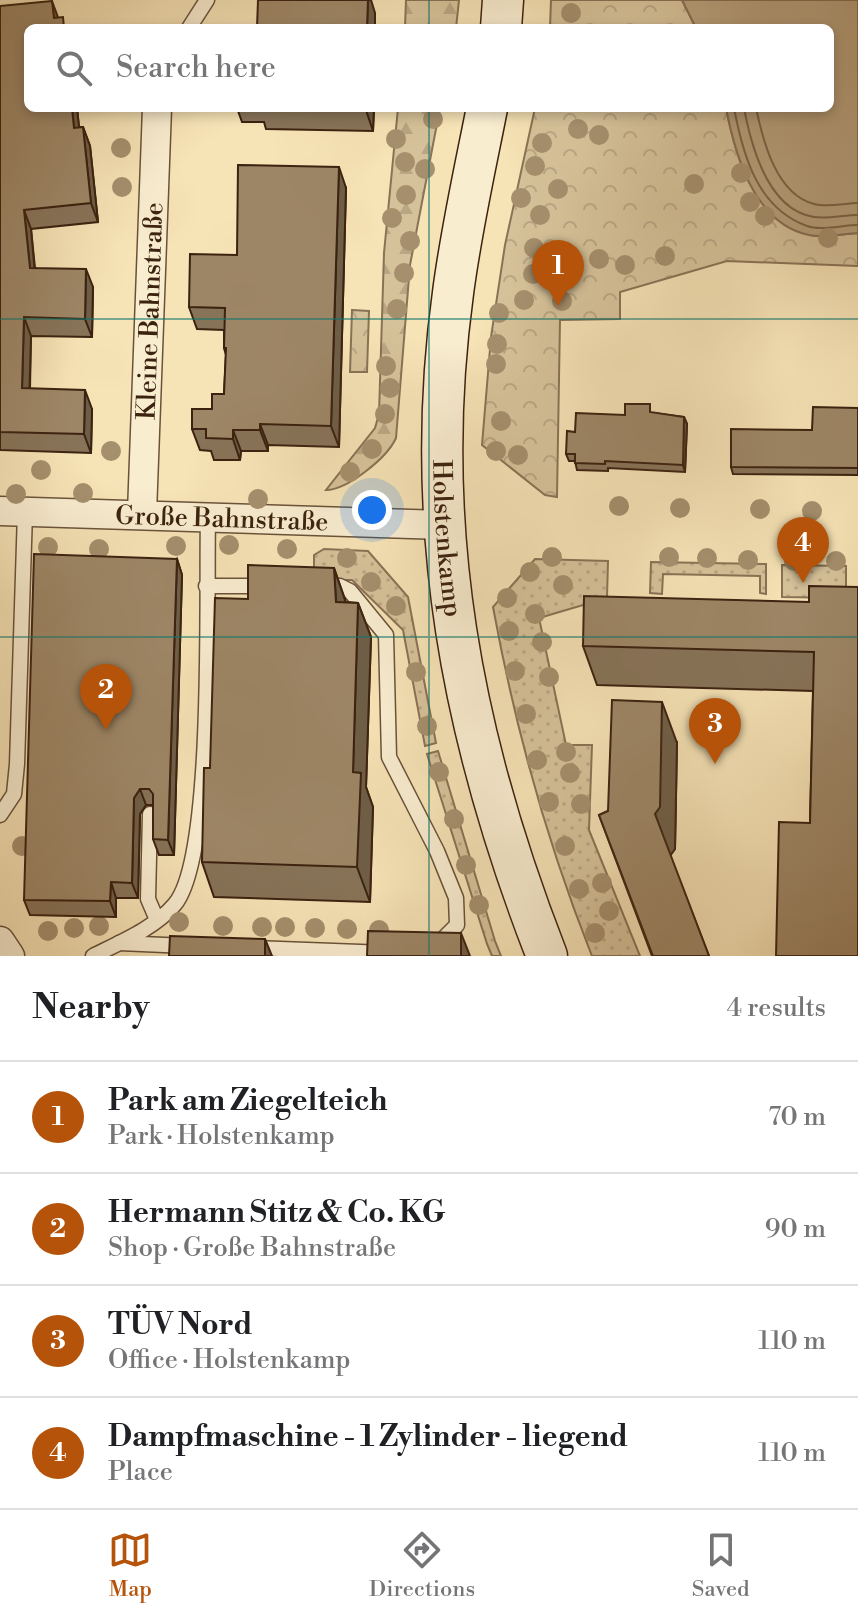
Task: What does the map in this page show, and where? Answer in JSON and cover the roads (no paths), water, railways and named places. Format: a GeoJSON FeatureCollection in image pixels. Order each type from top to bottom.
{"type":"FeatureCollection","features":[{"type":"Feature","properties":{"kind":"main road"},"geometry":{"type":"LineString","coordinates":[[501,24],[503,0]]}},
{"type":"Feature","properties":{"kind":"main road","name":"Holstenkamp"},"geometry":{"type":"LineString","coordinates":[[486,112],[451,305],[442,429],[443,525],[450,608],[463,682],[521,888],[547,956]]}},
{"type":"Feature","properties":{"kind":"street","name":"Kleine Bahnstraße"},"geometry":{"type":"LineString","coordinates":[[142,513],[157,112]]}},
{"type":"Feature","properties":{"kind":"street","name":"Große Bahnstraße"},"geometry":{"type":"LineString","coordinates":[[12,512],[142,513],[443,525]]}},
{"type":"Feature","properties":{"kind":"street"},"geometry":{"type":"LineString","coordinates":[[0,941],[10,956]]}},
{"type":"Feature","properties":{"kind":"lane"},"geometry":{"type":"LineString","coordinates":[[192,24],[207,0]]}},
{"type":"Feature","properties":{"kind":"lane"},"geometry":{"type":"LineString","coordinates":[[0,815],[14,794],[17,764],[12,512]]}},
{"type":"Feature","properties":{"kind":"lane"},"geometry":{"type":"LineString","coordinates":[[93,956],[157,920],[176,903],[193,859],[202,802],[208,517]]}},
{"type":"Feature","properties":{"kind":"lane"},"geometry":{"type":"LineString","coordinates":[[206,586],[277,586]]}},
{"type":"Feature","properties":{"kind":"lane"},"geometry":{"type":"LineString","coordinates":[[236,948],[341,954],[415,954],[443,942],[457,925],[456,898],[437,851],[389,757],[386,635],[350,591],[340,586],[305,586]]}},
{"type":"Feature","properties":{"kind":"lane"},"geometry":{"type":"LineString","coordinates":[[150,814],[148,899],[157,920]]}},
{"type":"Feature","properties":{"kind":"lane"},"geometry":{"type":"LineString","coordinates":[[119,943],[207,946]]}},
{"type":"Feature","properties":{"kind":"water"},"geometry":{"type":"Polygon","coordinates":[[[682,0],[858,0],[858,233],[809,235],[790,228],[774,217],[750,185],[735,146],[727,112],[834,112],[834,24],[694,24],[682,0]]]}},
{"type":"Feature","properties":{"kind":"place","name":"Park am Ziegelteich"},"geometry":{"type":"Point","coordinates":[558,306]}},
{"type":"Feature","properties":{"kind":"place","name":"Dampfmaschine - 1 Zylinder - liegend"},"geometry":{"type":"Point","coordinates":[803,583]}},
{"type":"Feature","properties":{"kind":"place","name":"Hermann Stitz & Co. KG"},"geometry":{"type":"Point","coordinates":[106,730]}},
{"type":"Feature","properties":{"kind":"place","name":"TÜV Nord"},"geometry":{"type":"Point","coordinates":[715,764]}}]}
